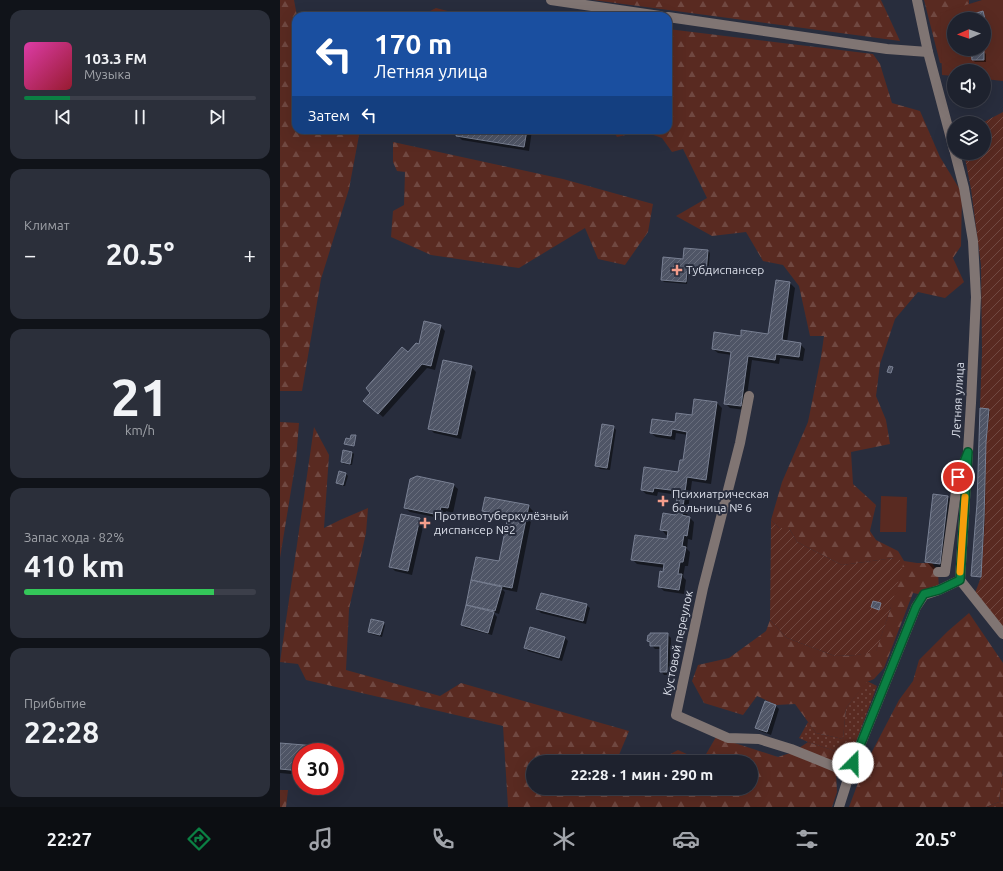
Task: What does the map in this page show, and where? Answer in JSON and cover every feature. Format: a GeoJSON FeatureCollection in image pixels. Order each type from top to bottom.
{"type":"FeatureCollection","features":[{"type":"Feature","properties":{"kind":"street"},"geometry":{"type":"LineString","coordinates":[[551,0],[633,12]]}},
{"type":"Feature","properties":{"kind":"street"},"geometry":{"type":"LineString","coordinates":[[917,0],[928,52],[947,124]]}},
{"type":"Feature","properties":{"kind":"street"},"geometry":{"type":"LineString","coordinates":[[672,18],[887,49],[928,52]]}},
{"type":"Feature","properties":{"kind":"street","name":"Летняя улица"},"geometry":{"type":"LineString","coordinates":[[957,160],[964,188],[973,241],[976,297],[960,580]]}},
{"type":"Feature","properties":{"kind":"street","name":"Кустовой переулок"},"geometry":{"type":"LineString","coordinates":[[749,396],[740,443],[703,588],[676,714],[728,738],[759,739],[791,749],[838,768],[853,763]]}},
{"type":"Feature","properties":{"kind":"street"},"geometry":{"type":"LineString","coordinates":[[938,572],[946,572],[958,477],[968,452]]}},
{"type":"Feature","properties":{"kind":"street"},"geometry":{"type":"LineString","coordinates":[[838,807],[853,763],[916,607],[924,594],[939,590],[960,580],[1003,634]]}},
{"type":"Feature","properties":{"kind":"green space"},"geometry":{"type":"Polygon","coordinates":[[[280,0],[294,0],[296,12],[292,12],[292,134],[359,134],[349,189],[321,279],[302,391],[280,391],[280,0]]]}},
{"type":"Feature","properties":{"kind":"green space"},"geometry":{"type":"Polygon","coordinates":[[[593,0],[881,0],[900,41],[593,0]]]}},
{"type":"Feature","properties":{"kind":"green space"},"geometry":{"type":"Polygon","coordinates":[[[924,0],[969,0],[969,12],[947,12],[947,56],[960,56],[966,64],[940,63],[924,0]]]}},
{"type":"Feature","properties":{"kind":"green space"},"geometry":{"type":"Polygon","coordinates":[[[982,0],[1003,0],[1003,81],[991,80],[991,64],[947,64],[947,75],[942,75],[940,13],[982,0]]]}},
{"type":"Feature","properties":{"kind":"green space"},"geometry":{"type":"Polygon","coordinates":[[[436,8],[452,12],[428,12],[436,8]]]}},
{"type":"Feature","properties":{"kind":"green space"},"geometry":{"type":"Polygon","coordinates":[[[672,29],[873,54],[880,64],[892,103],[920,111],[940,157],[962,193],[961,246],[953,258],[964,282],[945,298],[918,292],[895,319],[880,364],[876,396],[886,420],[890,444],[851,452],[853,484],[876,505],[870,531],[876,540],[898,551],[904,561],[932,563],[938,572],[939,590],[924,595],[913,593],[884,668],[874,679],[867,682],[846,708],[843,739],[816,733],[795,704],[776,705],[757,696],[743,715],[704,703],[692,681],[698,665],[729,658],[766,631],[770,620],[787,638],[835,656],[857,655],[876,651],[891,607],[894,558],[842,565],[797,542],[789,528],[779,528],[771,520],[782,482],[808,422],[824,336],[810,336],[799,286],[783,265],[763,261],[746,232],[712,236],[676,216],[707,198],[683,149],[672,152],[662,138],[651,134],[672,134],[672,29]]]}},
{"type":"Feature","properties":{"kind":"green space"},"geometry":{"type":"Polygon","coordinates":[[[1003,112],[1003,627],[975,593],[981,577],[986,442],[989,409],[980,408],[982,352],[981,265],[971,189],[965,160],[991,160],[991,118],[1003,112]]]}},
{"type":"Feature","properties":{"kind":"green space"},"geometry":{"type":"Polygon","coordinates":[[[615,134],[630,134],[617,137],[615,134]]]}},
{"type":"Feature","properties":{"kind":"green space"},"geometry":{"type":"Polygon","coordinates":[[[393,142],[563,179],[653,204],[648,232],[625,265],[598,259],[585,228],[519,268],[431,255],[391,237],[393,211],[404,205],[405,172],[397,171],[393,162],[393,142]]]}},
{"type":"Feature","properties":{"kind":"green space"},"geometry":{"type":"Polygon","coordinates":[[[280,422],[299,423],[296,460],[280,558],[280,422]]]}},
{"type":"Feature","properties":{"kind":"green space"},"geometry":{"type":"Polygon","coordinates":[[[314,427],[329,455],[324,528],[368,508],[366,533],[349,609],[346,670],[440,696],[461,683],[629,731],[619,755],[526,755],[526,795],[758,795],[758,755],[706,755],[716,737],[778,757],[793,752],[808,742],[838,752],[836,772],[837,792],[832,807],[508,807],[503,726],[306,680],[298,664],[280,662],[314,427]]]}},
{"type":"Feature","properties":{"kind":"green space"},"geometry":{"type":"Polygon","coordinates":[[[881,496],[907,497],[906,532],[880,532],[881,496]]]}},
{"type":"Feature","properties":{"kind":"green space"},"geometry":{"type":"Polygon","coordinates":[[[771,520],[779,528],[789,528],[797,542],[842,565],[894,558],[904,561],[876,652],[835,656],[787,638],[770,620],[771,520]]]}},
{"type":"Feature","properties":{"kind":"green space"},"geometry":{"type":"Polygon","coordinates":[[[969,613],[1003,663],[1003,769],[999,802],[986,807],[849,807],[864,767],[899,700],[913,681],[919,660],[948,631],[969,613]]]}},
{"type":"Feature","properties":{"kind":"green space"},"geometry":{"type":"Polygon","coordinates":[[[867,681],[877,686],[851,755],[838,768],[838,752],[799,738],[808,722],[816,733],[843,739],[846,708],[867,681]]]}},
{"type":"Feature","properties":{"kind":"green space"},"geometry":{"type":"Polygon","coordinates":[[[678,750],[689,755],[669,755],[678,750]]]}},
{"type":"Feature","properties":{"kind":"green space"},"geometry":{"type":"Polygon","coordinates":[[[1003,769],[1003,807],[986,807],[999,802],[1003,769]]]}},
{"type":"Feature","properties":{"kind":"green space"},"geometry":{"type":"Polygon","coordinates":[[[280,790],[288,790],[286,807],[280,807],[280,790]]]}},
{"type":"Feature","properties":{"kind":"building"},"geometry":{"type":"Polygon","coordinates":[[[972,56],[984,56],[984,60],[972,60],[972,56]]]}},
{"type":"Feature","properties":{"kind":"building"},"geometry":{"type":"Polygon","coordinates":[[[456,134],[526,134],[524,147],[456,136],[456,134]]]}},
{"type":"Feature","properties":{"kind":"building"},"geometry":{"type":"Polygon","coordinates":[[[684,248],[708,250],[706,273],[687,271],[686,282],[661,280],[663,257],[683,259],[684,248]]]}},
{"type":"Feature","properties":{"kind":"building"},"geometry":{"type":"Polygon","coordinates":[[[776,280],[790,282],[782,340],[801,343],[799,357],[776,354],[775,360],[748,356],[741,406],[724,404],[731,352],[712,349],[714,332],[741,336],[741,330],[768,334],[776,280]]]}},
{"type":"Feature","properties":{"kind":"building"},"geometry":{"type":"Polygon","coordinates":[[[424,321],[441,325],[431,366],[422,364],[378,414],[363,401],[370,393],[366,388],[402,347],[408,352],[416,343],[419,344],[424,321]]]}},
{"type":"Feature","properties":{"kind":"building"},"geometry":{"type":"Polygon","coordinates":[[[443,360],[472,366],[457,435],[428,429],[443,360]]]}},
{"type":"Feature","properties":{"kind":"building"},"geometry":{"type":"Polygon","coordinates":[[[889,366],[893,367],[891,373],[887,372],[889,366]]]}},
{"type":"Feature","properties":{"kind":"building"},"geometry":{"type":"Polygon","coordinates":[[[694,399],[717,402],[706,480],[687,477],[682,515],[690,517],[687,536],[684,535],[682,546],[686,547],[683,562],[680,562],[678,574],[682,574],[679,590],[658,587],[660,571],[663,572],[664,564],[631,560],[635,535],[667,539],[668,531],[660,530],[663,513],[675,515],[678,491],[654,488],[653,492],[641,490],[644,467],[678,472],[680,460],[683,460],[687,432],[672,429],[671,436],[650,433],[652,419],[675,422],[676,413],[692,415],[694,399]]]}},
{"type":"Feature","properties":{"kind":"building"},"geometry":{"type":"Polygon","coordinates":[[[980,408],[989,409],[986,442],[981,577],[971,576],[977,504],[980,408]]]}},
{"type":"Feature","properties":{"kind":"building"},"geometry":{"type":"Polygon","coordinates":[[[602,424],[614,426],[607,468],[595,466],[602,424]]]}},
{"type":"Feature","properties":{"kind":"building"},"geometry":{"type":"Polygon","coordinates":[[[351,435],[356,435],[354,446],[344,444],[346,438],[350,439],[351,435]]]}},
{"type":"Feature","properties":{"kind":"building"},"geometry":{"type":"Polygon","coordinates":[[[343,450],[352,452],[350,464],[341,462],[343,450]]]}},
{"type":"Feature","properties":{"kind":"building"},"geometry":{"type":"Polygon","coordinates":[[[339,471],[346,473],[343,485],[336,483],[339,471]]]}},
{"type":"Feature","properties":{"kind":"building"},"geometry":{"type":"Polygon","coordinates":[[[417,476],[454,484],[448,508],[441,507],[439,515],[404,508],[410,479],[417,476]]]}},
{"type":"Feature","properties":{"kind":"building"},"geometry":{"type":"Polygon","coordinates":[[[933,494],[948,496],[940,564],[925,562],[933,494]]]}},
{"type":"Feature","properties":{"kind":"building"},"geometry":{"type":"Polygon","coordinates":[[[485,497],[529,505],[512,588],[471,580],[476,557],[499,561],[508,516],[482,511],[485,497]]]}},
{"type":"Feature","properties":{"kind":"building"},"geometry":{"type":"Polygon","coordinates":[[[401,514],[420,518],[408,571],[389,567],[401,514]]]}},
{"type":"Feature","properties":{"kind":"building"},"geometry":{"type":"Polygon","coordinates":[[[471,580],[502,587],[495,611],[466,605],[471,580]]]}},
{"type":"Feature","properties":{"kind":"building"},"geometry":{"type":"Polygon","coordinates":[[[541,593],[587,604],[583,621],[536,609],[541,593]]]}},
{"type":"Feature","properties":{"kind":"building"},"geometry":{"type":"Polygon","coordinates":[[[873,601],[881,603],[879,610],[871,607],[873,601]]]}},
{"type":"Feature","properties":{"kind":"building"},"geometry":{"type":"Polygon","coordinates":[[[466,605],[494,612],[488,633],[461,625],[466,605]]]}},
{"type":"Feature","properties":{"kind":"building"},"geometry":{"type":"Polygon","coordinates":[[[371,619],[384,622],[380,635],[368,632],[371,619]]]}},
{"type":"Feature","properties":{"kind":"building"},"geometry":{"type":"Polygon","coordinates":[[[530,627],[565,637],[559,658],[524,648],[530,627]]]}},
{"type":"Feature","properties":{"kind":"building"},"geometry":{"type":"Polygon","coordinates":[[[650,633],[668,633],[667,672],[660,672],[660,646],[650,646],[650,642],[647,641],[650,633]]]}},
{"type":"Feature","properties":{"kind":"building"},"geometry":{"type":"Polygon","coordinates":[[[765,701],[776,705],[767,732],[755,728],[765,701]]]}},
{"type":"Feature","properties":{"kind":"building"},"geometry":{"type":"Polygon","coordinates":[[[280,743],[292,744],[292,770],[280,769],[280,743]]]}},
{"type":"Feature","properties":{"kind":"slow traffic"},"geometry":{"type":"LineString","coordinates":[[960,572],[965,497]]}},
{"type":"Feature","properties":{"kind":"place","name":"Тубдиспансер"},"geometry":{"type":"Point","coordinates":[677,270]}},
{"type":"Feature","properties":{"kind":"place","name":"Психиатрическая больница № 6"},"geometry":{"type":"Point","coordinates":[663,501]}},
{"type":"Feature","properties":{"kind":"place","name":"Противотуберкулёзный диспансер №2"},"geometry":{"type":"Point","coordinates":[425,523]}},
{"type":"Feature","properties":{"kind":"route"},"geometry":{"type":"LineString","coordinates":[[853,763],[916,607],[924,594],[939,590],[960,580],[968,452],[958,477]]}}]}
